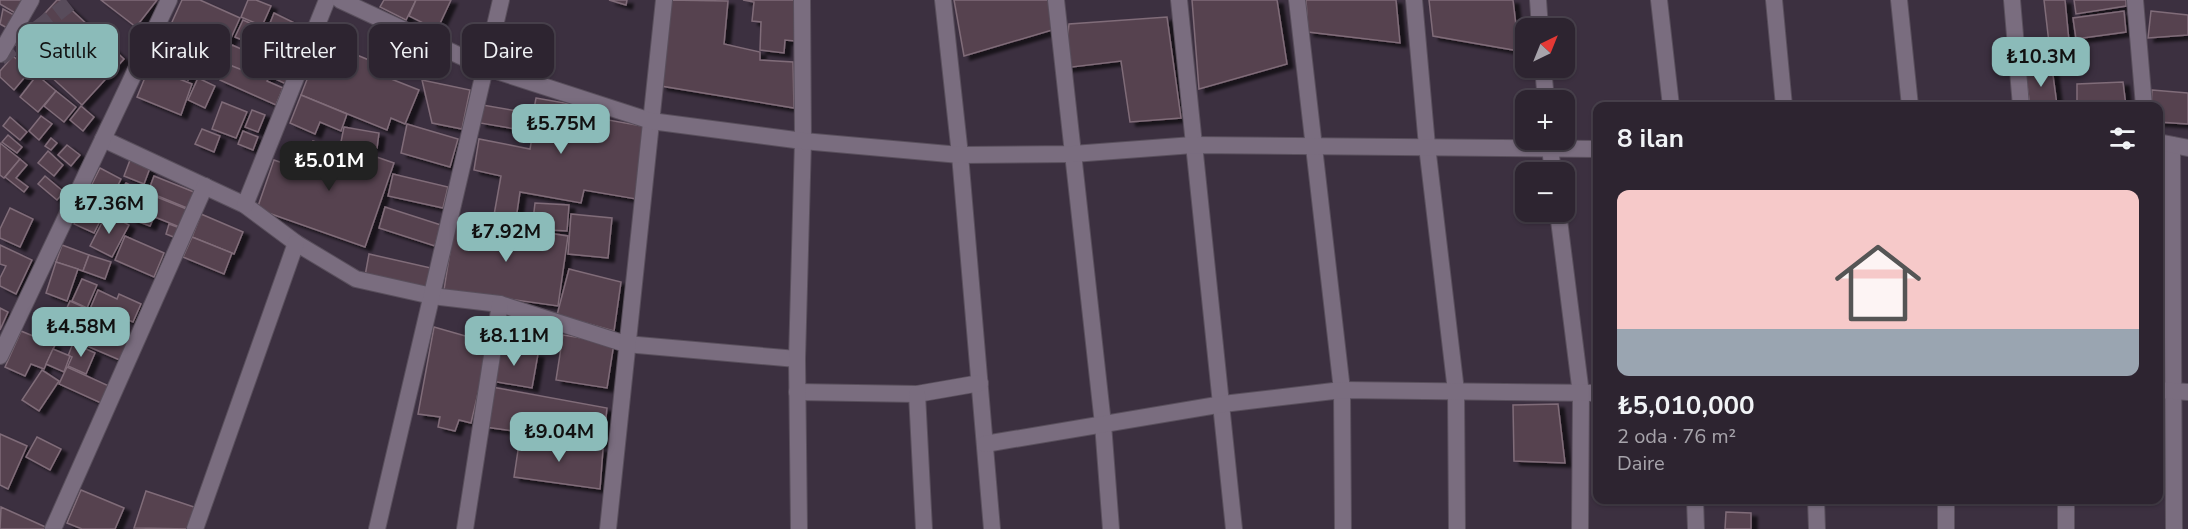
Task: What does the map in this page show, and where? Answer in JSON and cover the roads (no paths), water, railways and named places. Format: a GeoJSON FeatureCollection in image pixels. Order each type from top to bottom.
{"type":"FeatureCollection","features":[{"type":"Feature","properties":{"kind":"street"},"geometry":{"type":"LineString","coordinates":[[0,54],[31,0]]}},
{"type":"Feature","properties":{"kind":"street"},"geometry":{"type":"LineString","coordinates":[[0,356],[169,0]]}},
{"type":"Feature","properties":{"kind":"street"},"geometry":{"type":"LineString","coordinates":[[245,205],[327,0]]}},
{"type":"Feature","properties":{"kind":"street"},"geometry":{"type":"LineString","coordinates":[[340,0],[462,58]]}},
{"type":"Feature","properties":{"kind":"street"},"geometry":{"type":"LineString","coordinates":[[495,24],[501,0]]}},
{"type":"Feature","properties":{"kind":"street"},"geometry":{"type":"LineString","coordinates":[[608,529],[664,0]]}},
{"type":"Feature","properties":{"kind":"street"},"geometry":{"type":"LineString","coordinates":[[799,529],[797,359],[803,141],[802,0]]}},
{"type":"Feature","properties":{"kind":"street"},"geometry":{"type":"LineString","coordinates":[[943,0],[960,155],[992,529]]}},
{"type":"Feature","properties":{"kind":"street"},"geometry":{"type":"LineString","coordinates":[[1056,0],[1102,424],[1111,529]]}},
{"type":"Feature","properties":{"kind":"street"},"geometry":{"type":"LineString","coordinates":[[1179,0],[1223,404],[1233,529]]}},
{"type":"Feature","properties":{"kind":"street"},"geometry":{"type":"LineString","coordinates":[[1297,0],[1342,390],[1343,529]]}},
{"type":"Feature","properties":{"kind":"street"},"geometry":{"type":"LineString","coordinates":[[1414,0],[1427,146],[1456,391],[1457,529]]}},
{"type":"Feature","properties":{"kind":"street"},"geometry":{"type":"LineString","coordinates":[[1538,0],[1539,18]]}},
{"type":"Feature","properties":{"kind":"street"},"geometry":{"type":"LineString","coordinates":[[1659,0],[1671,102]]}},
{"type":"Feature","properties":{"kind":"street"},"geometry":{"type":"LineString","coordinates":[[1774,0],[1784,102]]}},
{"type":"Feature","properties":{"kind":"street"},"geometry":{"type":"LineString","coordinates":[[1899,0],[1910,102]]}},
{"type":"Feature","properties":{"kind":"street"},"geometry":{"type":"LineString","coordinates":[[2012,0],[2021,102]]}},
{"type":"Feature","properties":{"kind":"street"},"geometry":{"type":"LineString","coordinates":[[2135,0],[2144,102]]}},
{"type":"Feature","properties":{"kind":"street"},"geometry":{"type":"LineString","coordinates":[[377,529],[482,78]]}},
{"type":"Feature","properties":{"kind":"street"},"geometry":{"type":"LineString","coordinates":[[516,78],[651,121],[803,141],[960,155],[1073,154],[1193,145],[1515,145]]}},
{"type":"Feature","properties":{"kind":"street"},"geometry":{"type":"LineString","coordinates":[[103,139],[245,205],[296,243],[356,279],[432,296],[500,304],[626,344],[797,359]]}},
{"type":"Feature","properties":{"kind":"street"},"geometry":{"type":"LineString","coordinates":[[2173,145],[2174,529]]}},
{"type":"Feature","properties":{"kind":"street"},"geometry":{"type":"LineString","coordinates":[[1575,147],[1593,148]]}},
{"type":"Feature","properties":{"kind":"street"},"geometry":{"type":"LineString","coordinates":[[53,529],[205,186]]}},
{"type":"Feature","properties":{"kind":"street"},"geometry":{"type":"LineString","coordinates":[[1560,222],[1589,393],[1580,529]]}},
{"type":"Feature","properties":{"kind":"street"},"geometry":{"type":"LineString","coordinates":[[195,529],[296,243]]}},
{"type":"Feature","properties":{"kind":"street"},"geometry":{"type":"LineString","coordinates":[[465,529],[500,304]]}},
{"type":"Feature","properties":{"kind":"street"},"geometry":{"type":"LineString","coordinates":[[797,392],[917,394],[980,383]]}},
{"type":"Feature","properties":{"kind":"street"},"geometry":{"type":"LineString","coordinates":[[985,444],[1223,404],[1342,390],[1589,393]]}},
{"type":"Feature","properties":{"kind":"street"},"geometry":{"type":"LineString","coordinates":[[917,394],[924,529]]}},
{"type":"Feature","properties":{"kind":"street"},"geometry":{"type":"LineString","coordinates":[[1695,504],[1696,529]]}},
{"type":"Feature","properties":{"kind":"street"},"geometry":{"type":"LineString","coordinates":[[1816,504],[1817,529]]}},
{"type":"Feature","properties":{"kind":"street"},"geometry":{"type":"LineString","coordinates":[[1946,504],[1946,529]]}},
{"type":"Feature","properties":{"kind":"street"},"geometry":{"type":"LineString","coordinates":[[2066,504],[2066,529]]}},
{"type":"Feature","properties":{"kind":"tunnel"},"geometry":{"type":"LineString","coordinates":[[0,58],[74,0]]}}]}
